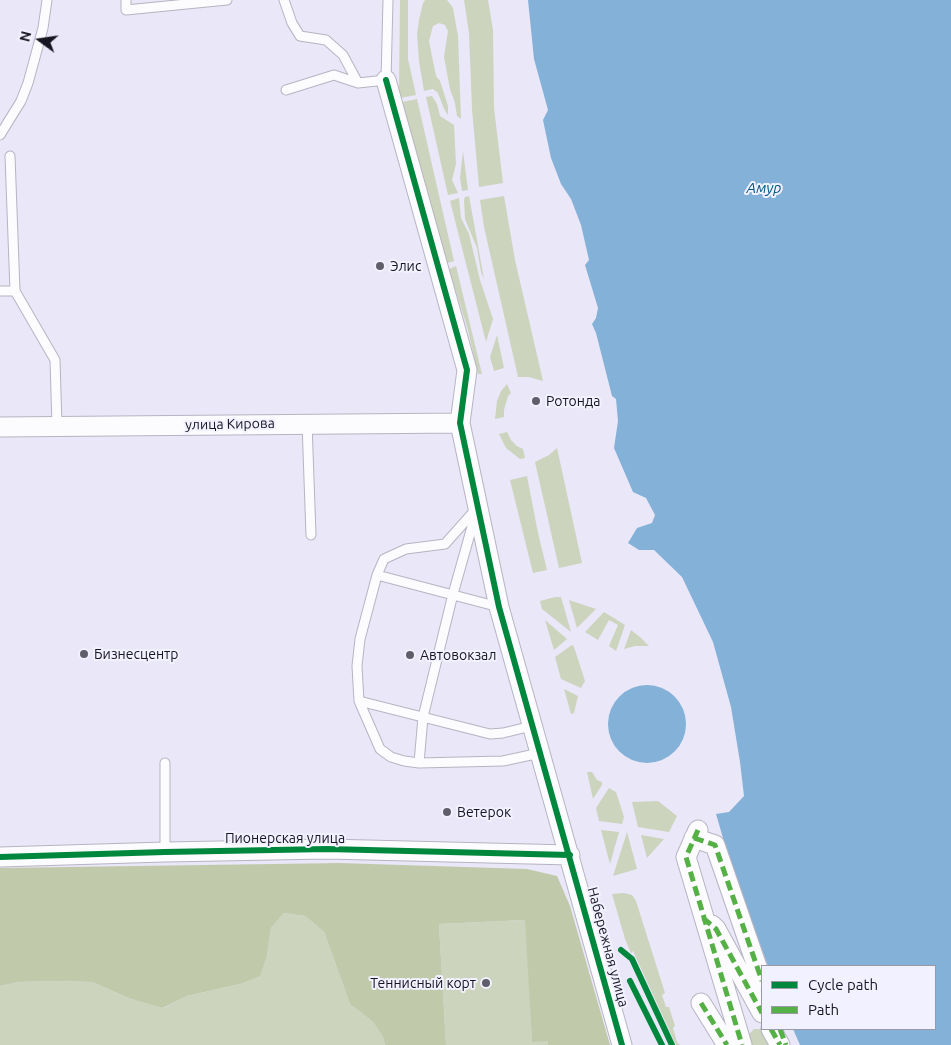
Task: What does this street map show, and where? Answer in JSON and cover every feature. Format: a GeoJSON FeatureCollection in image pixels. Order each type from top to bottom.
{"type":"FeatureCollection","features":[{"type":"Feature","properties":{"kind":"street","name":"Набережная улица"},"geometry":{"type":"LineString","coordinates":[[386,80],[467,370],[460,423],[499,607],[622,1045]]}},
{"type":"Feature","properties":{"kind":"street","name":"улица Кирова"},"geometry":{"type":"LineString","coordinates":[[0,427],[460,423]]}},
{"type":"Feature","properties":{"kind":"street"},"geometry":{"type":"LineString","coordinates":[[742,1045],[686,857],[696,834],[715,845],[761,977]]}},
{"type":"Feature","properties":{"kind":"street","name":"Пионерская улица"},"geometry":{"type":"LineString","coordinates":[[0,857],[327,849],[570,855]]}},
{"type":"Feature","properties":{"kind":"street"},"geometry":{"type":"LineString","coordinates":[[704,918],[716,928],[761,1011]]}},
{"type":"Feature","properties":{"kind":"street"},"geometry":{"type":"LineString","coordinates":[[700,1003],[727,1045]]}},
{"type":"Feature","properties":{"kind":"street"},"geometry":{"type":"LineString","coordinates":[[772,1030],[780,1045]]}},
{"type":"Feature","properties":{"kind":"street"},"geometry":{"type":"LineString","coordinates":[[780,1030],[786,1045]]}},
{"type":"Feature","properties":{"kind":"lane"},"geometry":{"type":"LineString","coordinates":[[0,135],[21,101],[28,83],[40,40],[47,0]]}},
{"type":"Feature","properties":{"kind":"lane"},"geometry":{"type":"LineString","coordinates":[[126,0],[126,10],[227,0]]}},
{"type":"Feature","properties":{"kind":"lane"},"geometry":{"type":"LineString","coordinates":[[284,0],[292,23],[300,36],[326,40],[343,55],[358,83]]}},
{"type":"Feature","properties":{"kind":"lane"},"geometry":{"type":"LineString","coordinates":[[286,90],[334,75],[358,83],[386,80],[388,0]]}},
{"type":"Feature","properties":{"kind":"lane"},"geometry":{"type":"LineString","coordinates":[[10,156],[15,291],[55,360],[56,426]]}},
{"type":"Feature","properties":{"kind":"lane"},"geometry":{"type":"LineString","coordinates":[[0,291],[15,291]]}},
{"type":"Feature","properties":{"kind":"lane"},"geometry":{"type":"LineString","coordinates":[[307,423],[311,535]]}},
{"type":"Feature","properties":{"kind":"lane"},"geometry":{"type":"LineString","coordinates":[[478,508],[445,544],[406,549],[384,559],[377,575],[360,639],[357,666],[360,701],[380,749],[391,757],[404,761],[502,761],[540,754]]}},
{"type":"Feature","properties":{"kind":"lane"},"geometry":{"type":"LineString","coordinates":[[419,762],[423,717],[453,594],[478,508]]}},
{"type":"Feature","properties":{"kind":"lane"},"geometry":{"type":"LineString","coordinates":[[377,575],[499,607]]}},
{"type":"Feature","properties":{"kind":"lane"},"geometry":{"type":"LineString","coordinates":[[360,701],[490,734],[532,726]]}},
{"type":"Feature","properties":{"kind":"lane"},"geometry":{"type":"LineString","coordinates":[[165,763],[165,852]]}},
{"type":"Feature","properties":{"kind":"green space"},"geometry":{"type":"Polygon","coordinates":[[[400,0],[408,0],[408,59],[416,95],[400,98],[399,91],[400,0]]]}},
{"type":"Feature","properties":{"kind":"green space"},"geometry":{"type":"Polygon","coordinates":[[[425,0],[447,0],[453,8],[458,36],[461,119],[457,116],[444,57],[448,31],[445,25],[439,23],[433,26],[429,41],[436,76],[440,81],[448,106],[448,115],[438,93],[433,89],[424,91],[417,34],[425,0]]]}},
{"type":"Feature","properties":{"kind":"green space"},"geometry":{"type":"Polygon","coordinates":[[[464,0],[488,0],[493,30],[494,108],[503,183],[479,187],[472,109],[469,33],[464,0]]]}},
{"type":"Feature","properties":{"kind":"green space"},"geometry":{"type":"Polygon","coordinates":[[[432,96],[437,104],[440,116],[454,125],[456,164],[452,180],[458,193],[448,195],[426,97],[432,96]]]}},
{"type":"Feature","properties":{"kind":"green space"},"geometry":{"type":"Polygon","coordinates":[[[417,99],[454,261],[447,263],[402,102],[417,99]]]}},
{"type":"Feature","properties":{"kind":"green space"},"geometry":{"type":"Polygon","coordinates":[[[463,151],[468,190],[462,191],[460,178],[463,151]]]}},
{"type":"Feature","properties":{"kind":"green space"},"geometry":{"type":"Polygon","coordinates":[[[469,196],[484,279],[477,248],[465,219],[464,200],[465,197],[469,196]]]}},
{"type":"Feature","properties":{"kind":"green space"},"geometry":{"type":"Polygon","coordinates":[[[504,196],[515,260],[543,381],[529,377],[518,377],[484,227],[480,200],[504,196]]]}},
{"type":"Feature","properties":{"kind":"green space"},"geometry":{"type":"Polygon","coordinates":[[[459,198],[461,218],[469,234],[480,280],[493,319],[486,342],[450,201],[459,198]]]}},
{"type":"Feature","properties":{"kind":"green space"},"geometry":{"type":"Polygon","coordinates":[[[456,266],[482,374],[478,374],[468,330],[449,269],[456,266]]]}},
{"type":"Feature","properties":{"kind":"green space"},"geometry":{"type":"Polygon","coordinates":[[[497,335],[504,368],[494,371],[490,357],[497,335]]]}},
{"type":"Feature","properties":{"kind":"green space"},"geometry":{"type":"Polygon","coordinates":[[[507,384],[511,393],[508,396],[504,417],[495,419],[497,401],[501,391],[507,384]]]}},
{"type":"Feature","properties":{"kind":"green space"},"geometry":{"type":"Polygon","coordinates":[[[507,432],[511,440],[523,449],[525,458],[520,459],[506,448],[499,434],[507,432]]]}},
{"type":"Feature","properties":{"kind":"green space"},"geometry":{"type":"Polygon","coordinates":[[[557,448],[582,563],[559,568],[535,462],[549,455],[557,448]]]}},
{"type":"Feature","properties":{"kind":"green space"},"geometry":{"type":"Polygon","coordinates":[[[527,476],[547,570],[533,573],[510,480],[527,476]]]}},
{"type":"Feature","properties":{"kind":"green space"},"geometry":{"type":"Polygon","coordinates":[[[561,597],[571,632],[542,609],[540,601],[561,597]]]}},
{"type":"Feature","properties":{"kind":"green space"},"geometry":{"type":"Polygon","coordinates":[[[569,600],[596,609],[577,628],[569,600]]]}},
{"type":"Feature","properties":{"kind":"green space"},"geometry":{"type":"Polygon","coordinates":[[[604,612],[625,625],[616,651],[609,646],[618,625],[609,620],[598,640],[585,632],[604,612]]]}},
{"type":"Feature","properties":{"kind":"green space"},"geometry":{"type":"Polygon","coordinates":[[[545,620],[567,639],[554,650],[545,620]]]}},
{"type":"Feature","properties":{"kind":"green space"},"geometry":{"type":"Polygon","coordinates":[[[631,630],[649,646],[635,646],[624,649],[631,630]]]}},
{"type":"Feature","properties":{"kind":"green space"},"geometry":{"type":"Polygon","coordinates":[[[572,645],[585,681],[581,688],[561,679],[555,657],[572,645]]]}},
{"type":"Feature","properties":{"kind":"green space"},"geometry":{"type":"Polygon","coordinates":[[[564,689],[578,696],[574,713],[571,714],[564,689]]]}},
{"type":"Feature","properties":{"kind":"green space"},"geometry":{"type":"Polygon","coordinates":[[[587,772],[592,772],[597,780],[602,782],[593,799],[587,772]]]}},
{"type":"Feature","properties":{"kind":"green space"},"geometry":{"type":"Polygon","coordinates":[[[609,788],[616,792],[624,817],[622,824],[599,821],[596,808],[609,788]]]}},
{"type":"Feature","properties":{"kind":"green space"},"geometry":{"type":"Polygon","coordinates":[[[658,801],[677,816],[669,832],[638,827],[632,802],[658,801]]]}},
{"type":"Feature","properties":{"kind":"green space"},"geometry":{"type":"Polygon","coordinates":[[[601,830],[619,832],[610,864],[601,830]]]}},
{"type":"Feature","properties":{"kind":"green space"},"geometry":{"type":"Polygon","coordinates":[[[627,832],[637,869],[613,876],[627,832]]]}},
{"type":"Feature","properties":{"kind":"green space"},"geometry":{"type":"Polygon","coordinates":[[[641,835],[664,839],[647,858],[641,835]]]}},
{"type":"Feature","properties":{"kind":"green space"},"geometry":{"type":"Polygon","coordinates":[[[340,863],[527,869],[557,876],[570,906],[610,1045],[548,1045],[547,1041],[532,1042],[525,920],[439,924],[446,1045],[385,1045],[383,1037],[373,1022],[350,1004],[324,932],[305,916],[284,913],[271,928],[267,955],[260,976],[240,984],[187,996],[163,1008],[131,999],[92,982],[19,982],[0,986],[0,868],[340,863]]]}},
{"type":"Feature","properties":{"kind":"green space"},"geometry":{"type":"Polygon","coordinates":[[[624,893],[632,895],[636,901],[665,993],[662,995],[666,1007],[669,1007],[675,1026],[673,1028],[677,1042],[680,1045],[676,1045],[633,951],[631,953],[625,939],[612,894],[624,893]]]}},
{"type":"Feature","properties":{"kind":"green space"},"geometry":{"type":"Polygon","coordinates":[[[284,913],[305,916],[324,932],[350,1004],[373,1022],[383,1037],[385,1045],[0,1045],[0,986],[19,982],[92,982],[131,999],[164,1008],[187,996],[240,984],[267,955],[271,928],[284,913]]]}},
{"type":"Feature","properties":{"kind":"green space","name":"Теннисный корт"},"geometry":{"type":"Polygon","coordinates":[[[526,920],[532,1041],[547,1041],[548,1045],[446,1045],[439,924],[526,920]]]}},
{"type":"Feature","properties":{"kind":"green space"},"geometry":{"type":"Polygon","coordinates":[[[754,1029],[767,1031],[774,1045],[748,1045],[749,1034],[754,1029]]]}},
{"type":"Feature","properties":{"kind":"water","name":"Амур"},"geometry":{"type":"Polygon","coordinates":[[[528,0],[951,0],[951,1045],[800,1045],[793,1030],[936,1030],[936,965],[768,965],[732,869],[716,814],[729,812],[744,796],[731,707],[713,642],[682,577],[654,550],[639,550],[628,543],[637,528],[652,523],[655,515],[646,498],[633,492],[614,448],[618,421],[616,399],[612,396],[592,324],[596,318],[598,308],[585,265],[589,260],[581,225],[551,158],[543,120],[548,110],[534,59],[528,0]]]}},
{"type":"Feature","properties":{"kind":"water"},"geometry":{"type":"Polygon","coordinates":[[[647,685],[662,688],[679,702],[683,709],[686,724],[683,739],[669,756],[662,760],[647,763],[632,760],[615,746],[611,739],[608,724],[611,709],[625,692],[632,688],[647,685]]]}},
{"type":"Feature","properties":{"kind":"marked path"},"geometry":{"type":"LineString","coordinates":[[698,830],[686,857],[742,1045]]}},
{"type":"Feature","properties":{"kind":"marked path"},"geometry":{"type":"LineString","coordinates":[[694,838],[715,845],[761,978]]}},
{"type":"Feature","properties":{"kind":"marked path"},"geometry":{"type":"LineString","coordinates":[[703,918],[716,929],[761,1011]]}},
{"type":"Feature","properties":{"kind":"marked path"},"geometry":{"type":"LineString","coordinates":[[701,1003],[727,1045]]}},
{"type":"Feature","properties":{"kind":"marked path"},"geometry":{"type":"LineString","coordinates":[[772,1030],[780,1045]]}},
{"type":"Feature","properties":{"kind":"marked path"},"geometry":{"type":"LineString","coordinates":[[780,1030],[786,1045]]}},
{"type":"Feature","properties":{"kind":"cycle path"},"geometry":{"type":"LineString","coordinates":[[386,80],[467,370],[460,423],[499,607],[622,1045]]}},
{"type":"Feature","properties":{"kind":"cycle path"},"geometry":{"type":"LineString","coordinates":[[0,857],[327,849],[570,855]]}},
{"type":"Feature","properties":{"kind":"cycle path"},"geometry":{"type":"LineString","coordinates":[[621,950],[632,959],[672,1045]]}},
{"type":"Feature","properties":{"kind":"cycle path"},"geometry":{"type":"LineString","coordinates":[[630,981],[662,1045]]}},
{"type":"Feature","properties":{"kind":"place","name":"Элис"},"geometry":{"type":"Point","coordinates":[380,266]}},
{"type":"Feature","properties":{"kind":"place","name":"Ротонда"},"geometry":{"type":"Point","coordinates":[536,401]}},
{"type":"Feature","properties":{"kind":"place","name":"Бизнесцентр"},"geometry":{"type":"Point","coordinates":[84,654]}},
{"type":"Feature","properties":{"kind":"place","name":"Автовокзал"},"geometry":{"type":"Point","coordinates":[410,655]}},
{"type":"Feature","properties":{"kind":"place","name":"Ветерок"},"geometry":{"type":"Point","coordinates":[447,812]}},
{"type":"Feature","properties":{"kind":"place","name":"Теннисный корт"},"geometry":{"type":"Point","coordinates":[486,983]}}]}
